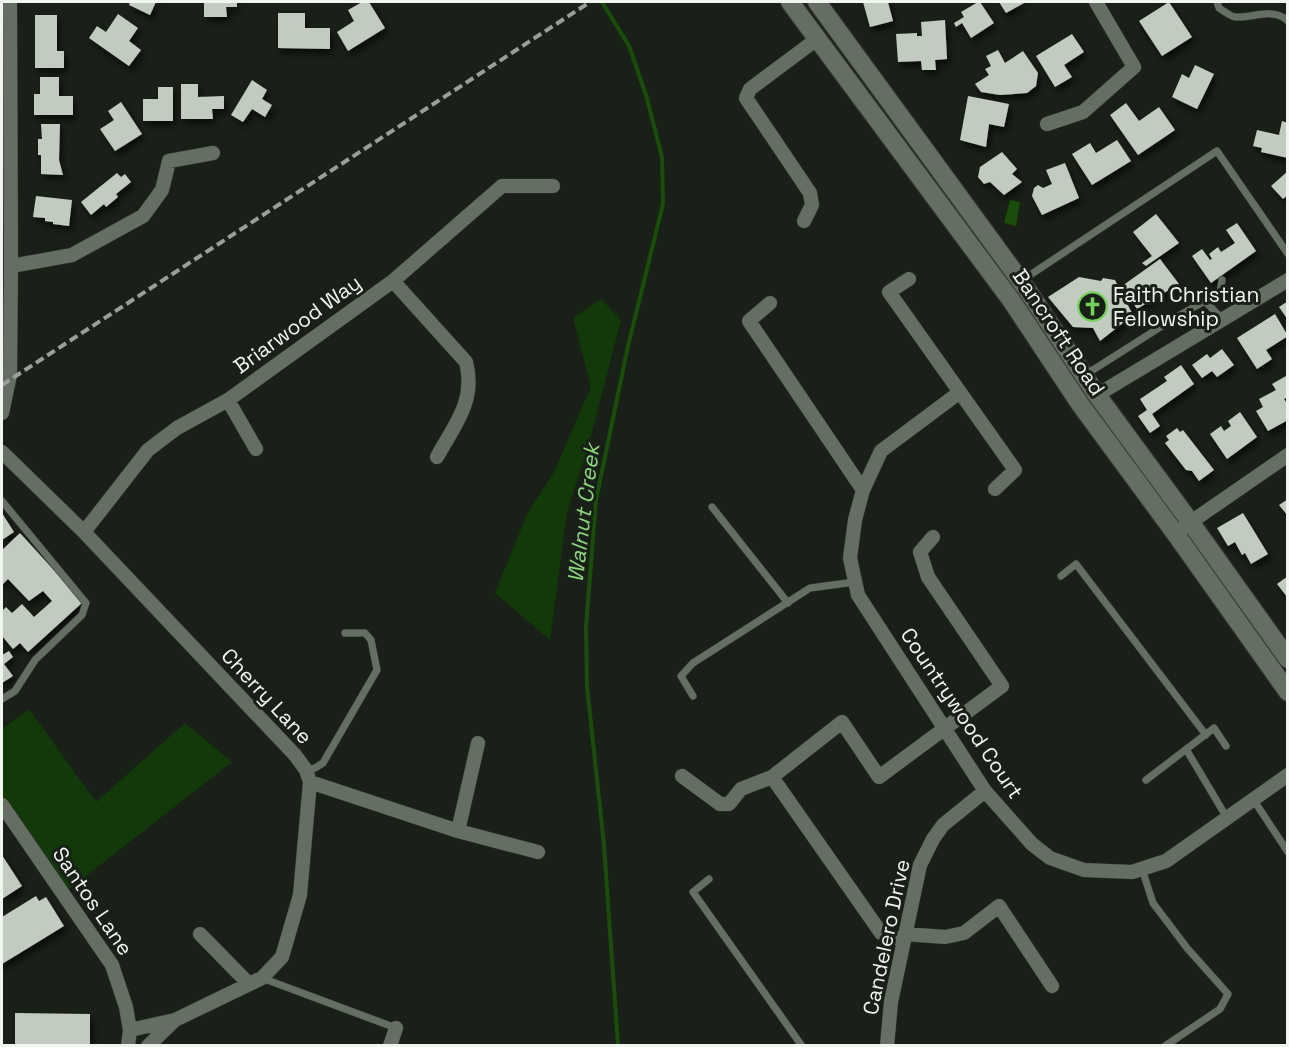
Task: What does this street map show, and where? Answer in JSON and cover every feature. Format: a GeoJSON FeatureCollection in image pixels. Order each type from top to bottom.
{"type":"FeatureCollection","features":[{"type":"Feature","properties":{"kind":"street"},"geometry":{"type":"LineString","coordinates":[[2,413],[10,375],[6,311],[11,266],[6,143],[10,2]]}},
{"type":"Feature","properties":{"kind":"street","name":"Bancroft Road"},"geometry":{"type":"LineString","coordinates":[[789,2],[1011,300],[1080,404],[1175,533],[1287,692]]}},
{"type":"Feature","properties":{"kind":"street","name":"Bancroft Road"},"geometry":{"type":"LineString","coordinates":[[817,2],[1021,281],[1097,395],[1191,523],[1287,660]]}},
{"type":"Feature","properties":{"kind":"street"},"geometry":{"type":"LineString","coordinates":[[1047,124],[1083,112],[1134,67],[1096,2]]}},
{"type":"Feature","properties":{"kind":"street"},"geometry":{"type":"LineString","coordinates":[[804,221],[812,205],[810,193],[746,98],[750,89],[817,39]]}},
{"type":"Feature","properties":{"kind":"street"},"geometry":{"type":"LineString","coordinates":[[11,266],[72,255],[143,216],[162,190],[169,161],[213,153]]}},
{"type":"Feature","properties":{"kind":"street","name":"Briarwood Way"},"geometry":{"type":"LineString","coordinates":[[84,532],[148,450],[177,428],[228,400],[393,281],[502,186],[553,186]]}},
{"type":"Feature","properties":{"kind":"street"},"geometry":{"type":"LineString","coordinates":[[909,279],[889,292],[1015,471],[995,489]]}},
{"type":"Feature","properties":{"kind":"street"},"geometry":{"type":"LineString","coordinates":[[1097,395],[1287,280]]}},
{"type":"Feature","properties":{"kind":"street"},"geometry":{"type":"LineString","coordinates":[[393,281],[466,362],[470,378],[469,393],[465,406],[437,457]]}},
{"type":"Feature","properties":{"kind":"street"},"geometry":{"type":"LineString","coordinates":[[770,303],[749,321],[863,489]]}},
{"type":"Feature","properties":{"kind":"street","name":"Countrywood Court"},"geometry":{"type":"LineString","coordinates":[[960,392],[881,451],[863,489],[855,520],[850,558],[858,595],[985,791],[1032,844],[1050,858],[1084,870],[1132,872],[1166,861],[1287,775]]}},
{"type":"Feature","properties":{"kind":"street"},"geometry":{"type":"LineString","coordinates":[[228,400],[255,449]]}},
{"type":"Feature","properties":{"kind":"street","name":"Cherry Lane"},"geometry":{"type":"LineString","coordinates":[[2,452],[84,532],[294,755],[308,776]]}},
{"type":"Feature","properties":{"kind":"street"},"geometry":{"type":"LineString","coordinates":[[1175,533],[1287,455]]}},
{"type":"Feature","properties":{"kind":"street"},"geometry":{"type":"LineString","coordinates":[[682,776],[720,804],[729,804],[741,789],[772,777],[842,722],[879,777],[1002,686],[928,578],[920,552],[933,537]]}},
{"type":"Feature","properties":{"kind":"street"},"geometry":{"type":"LineString","coordinates":[[458,831],[478,743]]}},
{"type":"Feature","properties":{"kind":"street"},"geometry":{"type":"LineString","coordinates":[[128,1046],[130,1029],[175,1020],[256,981],[282,957],[300,895],[308,776],[458,831],[538,852]]}},
{"type":"Feature","properties":{"kind":"street"},"geometry":{"type":"LineString","coordinates":[[772,777],[881,933],[904,938],[945,937],[964,933],[999,906],[1052,986]]}},
{"type":"Feature","properties":{"kind":"street","name":"Candelero Drive"},"geometry":{"type":"LineString","coordinates":[[887,1046],[891,1002],[920,865],[943,825],[985,791]]}},
{"type":"Feature","properties":{"kind":"street","name":"Santos Lane"},"geometry":{"type":"LineString","coordinates":[[2,805],[112,965],[120,986],[130,1029]]}},
{"type":"Feature","properties":{"kind":"street"},"geometry":{"type":"LineString","coordinates":[[200,934],[256,981]]}},
{"type":"Feature","properties":{"kind":"street"},"geometry":{"type":"LineString","coordinates":[[148,1046],[175,1020]]}},
{"type":"Feature","properties":{"kind":"street"},"geometry":{"type":"LineString","coordinates":[[390,1046],[396,1028]]}},
{"type":"Feature","properties":{"kind":"lane"},"geometry":{"type":"LineString","coordinates":[[1218,2],[1219,8],[1234,17],[1262,13],[1285,18],[1287,21]]}},
{"type":"Feature","properties":{"kind":"lane"},"geometry":{"type":"LineString","coordinates":[[1021,281],[1217,151],[1287,254]]}},
{"type":"Feature","properties":{"kind":"lane"},"geometry":{"type":"LineString","coordinates":[[1084,376],[1220,292],[1222,280]]}},
{"type":"Feature","properties":{"kind":"lane"},"geometry":{"type":"LineString","coordinates":[[1205,301],[1223,320]]}},
{"type":"Feature","properties":{"kind":"lane"},"geometry":{"type":"LineString","coordinates":[[2,501],[86,603],[82,615],[35,660],[15,691],[2,699]]}},
{"type":"Feature","properties":{"kind":"lane"},"geometry":{"type":"LineString","coordinates":[[712,507],[788,603]]}},
{"type":"Feature","properties":{"kind":"lane"},"geometry":{"type":"LineString","coordinates":[[1061,576],[1076,564],[1206,735]]}},
{"type":"Feature","properties":{"kind":"lane"},"geometry":{"type":"LineString","coordinates":[[693,696],[681,676],[693,663],[810,588],[855,582]]}},
{"type":"Feature","properties":{"kind":"lane"},"geometry":{"type":"LineString","coordinates":[[308,776],[323,763],[377,670],[371,640],[365,633],[345,633]]}},
{"type":"Feature","properties":{"kind":"lane"},"geometry":{"type":"LineString","coordinates":[[1146,780],[1214,728],[1226,746]]}},
{"type":"Feature","properties":{"kind":"lane"},"geometry":{"type":"LineString","coordinates":[[1186,749],[1227,818]]}},
{"type":"Feature","properties":{"kind":"lane"},"geometry":{"type":"LineString","coordinates":[[1253,799],[1287,852]]}},
{"type":"Feature","properties":{"kind":"lane"},"geometry":{"type":"LineString","coordinates":[[1142,869],[1153,903],[1187,948],[1228,994],[1220,1009],[1165,1046]]}},
{"type":"Feature","properties":{"kind":"lane"},"geometry":{"type":"LineString","coordinates":[[709,879],[693,892],[802,1046]]}},
{"type":"Feature","properties":{"kind":"lane"},"geometry":{"type":"LineString","coordinates":[[256,981],[396,1028]]}},
{"type":"Feature","properties":{"kind":"shaded area"},"geometry":{"type":"Polygon","coordinates":[[[1010,200],[1020,202],[1016,226],[1004,223],[1010,200]]]}},
{"type":"Feature","properties":{"kind":"shaded area"},"geometry":{"type":"Polygon","coordinates":[[[601,299],[621,320],[589,444],[567,512],[550,640],[495,593],[528,512],[553,474],[591,387],[573,318],[601,299]]]}},
{"type":"Feature","properties":{"kind":"shaded area"},"geometry":{"type":"Polygon","coordinates":[[[29,709],[96,802],[185,723],[232,762],[63,894],[2,805],[2,729],[29,709]]]}},
{"type":"Feature","properties":{"kind":"building"},"geometry":{"type":"Polygon","coordinates":[[[130,2],[156,2],[150,15],[129,5],[130,2]]]}},
{"type":"Feature","properties":{"kind":"building"},"geometry":{"type":"Polygon","coordinates":[[[204,2],[237,2],[237,7],[226,7],[227,17],[204,17],[204,2]]]}},
{"type":"Feature","properties":{"kind":"building"},"geometry":{"type":"Polygon","coordinates":[[[362,2],[369,2],[385,28],[348,51],[337,32],[354,21],[348,10],[362,2]]]}},
{"type":"Feature","properties":{"kind":"building"},"geometry":{"type":"Polygon","coordinates":[[[863,2],[888,2],[893,21],[870,27],[863,2]]]}},
{"type":"Feature","properties":{"kind":"building"},"geometry":{"type":"Polygon","coordinates":[[[978,2],[994,23],[971,38],[962,23],[956,27],[954,23],[964,17],[961,12],[978,2]]]}},
{"type":"Feature","properties":{"kind":"building"},"geometry":{"type":"Polygon","coordinates":[[[999,2],[1026,2],[1006,13],[999,2]]]}},
{"type":"Feature","properties":{"kind":"building"},"geometry":{"type":"Polygon","coordinates":[[[1169,2],[1192,37],[1162,56],[1139,21],[1169,2]]]}},
{"type":"Feature","properties":{"kind":"building"},"geometry":{"type":"Polygon","coordinates":[[[278,13],[305,13],[305,28],[330,28],[330,49],[278,48],[278,13]]]}},
{"type":"Feature","properties":{"kind":"building"},"geometry":{"type":"Polygon","coordinates":[[[118,14],[138,28],[129,41],[141,50],[129,66],[89,38],[97,26],[106,32],[118,14]]]}},
{"type":"Feature","properties":{"kind":"building"},"geometry":{"type":"Polygon","coordinates":[[[35,15],[57,15],[57,51],[64,51],[64,68],[35,68],[35,15]]]}},
{"type":"Feature","properties":{"kind":"building"},"geometry":{"type":"Polygon","coordinates":[[[945,20],[947,59],[935,60],[936,70],[922,70],[921,61],[898,62],[896,34],[917,33],[917,36],[922,36],[921,22],[945,20]]]}},
{"type":"Feature","properties":{"kind":"building"},"geometry":{"type":"Polygon","coordinates":[[[1072,34],[1084,52],[1064,65],[1072,77],[1055,87],[1036,56],[1072,34]]]}},
{"type":"Feature","properties":{"kind":"building"},"geometry":{"type":"Polygon","coordinates":[[[998,50],[1005,63],[1023,51],[1038,73],[1036,86],[1027,93],[1000,95],[981,92],[975,84],[989,75],[985,69],[991,66],[986,56],[998,50]]]}},
{"type":"Feature","properties":{"kind":"building"},"geometry":{"type":"Polygon","coordinates":[[[1195,65],[1214,74],[1197,109],[1172,97],[1182,74],[1189,78],[1195,65]]]}},
{"type":"Feature","properties":{"kind":"building"},"geometry":{"type":"Polygon","coordinates":[[[40,77],[59,77],[59,96],[73,96],[73,115],[34,115],[34,94],[40,94],[40,77]]]}},
{"type":"Feature","properties":{"kind":"building"},"geometry":{"type":"Polygon","coordinates":[[[252,80],[267,90],[262,99],[272,105],[265,117],[252,109],[243,122],[231,115],[252,80]]]}},
{"type":"Feature","properties":{"kind":"building"},"geometry":{"type":"Polygon","coordinates":[[[181,84],[198,84],[198,97],[224,96],[224,109],[212,109],[213,119],[181,119],[181,84]]]}},
{"type":"Feature","properties":{"kind":"building"},"geometry":{"type":"Polygon","coordinates":[[[158,87],[173,87],[173,121],[143,121],[143,99],[158,99],[158,87]]]}},
{"type":"Feature","properties":{"kind":"building"},"geometry":{"type":"Polygon","coordinates":[[[968,96],[1009,104],[1004,127],[989,124],[986,147],[960,140],[968,96]]]}},
{"type":"Feature","properties":{"kind":"building"},"geometry":{"type":"Polygon","coordinates":[[[121,102],[142,134],[115,151],[100,129],[114,120],[108,111],[121,102]]]}},
{"type":"Feature","properties":{"kind":"building"},"geometry":{"type":"Polygon","coordinates":[[[1126,103],[1139,121],[1159,107],[1175,130],[1138,155],[1110,115],[1126,103]]]}},
{"type":"Feature","properties":{"kind":"building"},"geometry":{"type":"Polygon","coordinates":[[[1282,121],[1288,123],[1288,158],[1261,152],[1262,148],[1253,146],[1257,130],[1279,135],[1282,121]]]}},
{"type":"Feature","properties":{"kind":"building"},"geometry":{"type":"Polygon","coordinates":[[[41,124],[60,124],[59,160],[63,175],[41,174],[38,139],[42,139],[41,124]]]}},
{"type":"Feature","properties":{"kind":"building"},"geometry":{"type":"Polygon","coordinates":[[[1117,140],[1131,161],[1092,185],[1072,154],[1090,143],[1096,153],[1117,140]]]}},
{"type":"Feature","properties":{"kind":"building"},"geometry":{"type":"Polygon","coordinates":[[[1002,152],[1017,169],[1012,174],[1022,182],[1004,195],[990,182],[984,184],[978,177],[980,167],[1002,152]]]}},
{"type":"Feature","properties":{"kind":"building"},"geometry":{"type":"Polygon","coordinates":[[[1065,163],[1079,198],[1042,215],[1032,196],[1034,188],[1038,185],[1043,188],[1052,184],[1046,170],[1065,163]]]}},
{"type":"Feature","properties":{"kind":"building"},"geometry":{"type":"Polygon","coordinates":[[[1288,171],[1288,195],[1283,199],[1271,186],[1288,171]]]}},
{"type":"Feature","properties":{"kind":"building"},"geometry":{"type":"Polygon","coordinates":[[[117,173],[121,177],[125,174],[131,182],[116,194],[118,197],[106,207],[104,204],[91,215],[81,202],[117,173]]]}},
{"type":"Feature","properties":{"kind":"building"},"geometry":{"type":"Polygon","coordinates":[[[36,196],[72,200],[69,226],[53,224],[53,222],[45,221],[45,218],[33,217],[36,196]]]}},
{"type":"Feature","properties":{"kind":"building"},"geometry":{"type":"Polygon","coordinates":[[[1156,214],[1179,243],[1146,266],[1142,263],[1152,256],[1133,232],[1156,214]]]}},
{"type":"Feature","properties":{"kind":"building"},"geometry":{"type":"Polygon","coordinates":[[[1237,223],[1256,251],[1211,283],[1192,256],[1202,249],[1210,260],[1212,259],[1209,254],[1218,247],[1221,252],[1235,243],[1226,230],[1237,223]]]}},
{"type":"Feature","properties":{"kind":"building"},"geometry":{"type":"Polygon","coordinates":[[[1160,259],[1179,284],[1137,309],[1122,286],[1160,259]]]}},
{"type":"Feature","properties":{"kind":"building","name":"Faith Christian Fellowship"},"geometry":{"type":"Polygon","coordinates":[[[1079,277],[1101,281],[1103,278],[1115,280],[1133,315],[1100,341],[1093,328],[1073,327],[1048,297],[1079,277]]]}},
{"type":"Feature","properties":{"kind":"building"},"geometry":{"type":"Polygon","coordinates":[[[1288,301],[1288,320],[1279,307],[1288,301]]]}},
{"type":"Feature","properties":{"kind":"building"},"geometry":{"type":"Polygon","coordinates":[[[1275,314],[1288,336],[1266,350],[1272,359],[1257,369],[1237,338],[1275,314]]]}},
{"type":"Feature","properties":{"kind":"building"},"geometry":{"type":"Polygon","coordinates":[[[1222,349],[1234,365],[1217,377],[1212,371],[1202,378],[1192,365],[1207,354],[1210,358],[1222,349]]]}},
{"type":"Feature","properties":{"kind":"building"},"geometry":{"type":"Polygon","coordinates":[[[1181,365],[1194,384],[1152,414],[1160,426],[1150,433],[1138,416],[1147,410],[1140,399],[1167,381],[1164,377],[1181,365]]]}},
{"type":"Feature","properties":{"kind":"building"},"geometry":{"type":"Polygon","coordinates":[[[1286,376],[1288,397],[1284,399],[1288,405],[1288,420],[1268,431],[1256,411],[1263,407],[1259,399],[1276,390],[1272,384],[1286,376]]]}},
{"type":"Feature","properties":{"kind":"building"},"geometry":{"type":"Polygon","coordinates":[[[1240,412],[1257,437],[1227,459],[1210,434],[1221,426],[1224,431],[1231,426],[1228,421],[1240,412]]]}},
{"type":"Feature","properties":{"kind":"building"},"geometry":{"type":"Polygon","coordinates":[[[1177,428],[1180,432],[1183,430],[1214,470],[1199,481],[1192,471],[1186,470],[1165,443],[1169,440],[1166,436],[1177,428]]]}},
{"type":"Feature","properties":{"kind":"building"},"geometry":{"type":"Polygon","coordinates":[[[1288,499],[1288,516],[1279,505],[1288,499]]]}},
{"type":"Feature","properties":{"kind":"building"},"geometry":{"type":"Polygon","coordinates":[[[2,513],[14,532],[2,540],[2,513]]]}},
{"type":"Feature","properties":{"kind":"building"},"geometry":{"type":"Polygon","coordinates":[[[1243,513],[1268,554],[1251,564],[1245,553],[1242,555],[1235,542],[1228,546],[1217,528],[1243,513]]]}},
{"type":"Feature","properties":{"kind":"building"},"geometry":{"type":"Polygon","coordinates":[[[20,533],[83,602],[28,652],[20,643],[13,649],[2,636],[2,611],[6,607],[12,613],[22,604],[34,617],[52,601],[43,591],[29,601],[8,579],[2,585],[2,550],[20,533]]]}},
{"type":"Feature","properties":{"kind":"building"},"geometry":{"type":"Polygon","coordinates":[[[1288,576],[1288,598],[1277,584],[1288,576]]]}},
{"type":"Feature","properties":{"kind":"building"},"geometry":{"type":"Polygon","coordinates":[[[9,651],[13,657],[4,664],[13,676],[2,683],[2,655],[9,651]]]}},
{"type":"Feature","properties":{"kind":"building"},"geometry":{"type":"Polygon","coordinates":[[[2,855],[22,886],[2,899],[2,855]]]}},
{"type":"Feature","properties":{"kind":"building"},"geometry":{"type":"Polygon","coordinates":[[[36,896],[39,901],[46,897],[64,926],[2,964],[2,917],[36,896]]]}},
{"type":"Feature","properties":{"kind":"building"},"geometry":{"type":"Polygon","coordinates":[[[15,1013],[90,1014],[90,1046],[15,1045],[15,1013]]]}},
{"type":"Feature","properties":{"kind":"waterway","name":"Walnut Creek"},"geometry":{"type":"LineString","coordinates":[[602,2],[629,46],[646,95],[662,157],[663,204],[628,346],[596,500],[586,627],[587,686],[604,845],[618,1046]]}},
{"type":"Feature","properties":{"kind":"railway"},"geometry":{"type":"LineString","coordinates":[[2,385],[590,2]]}},
{"type":"Feature","properties":{"kind":"place","name":"Faith Christian Fellowship"},"geometry":{"type":"Point","coordinates":[1092,306]}}]}
